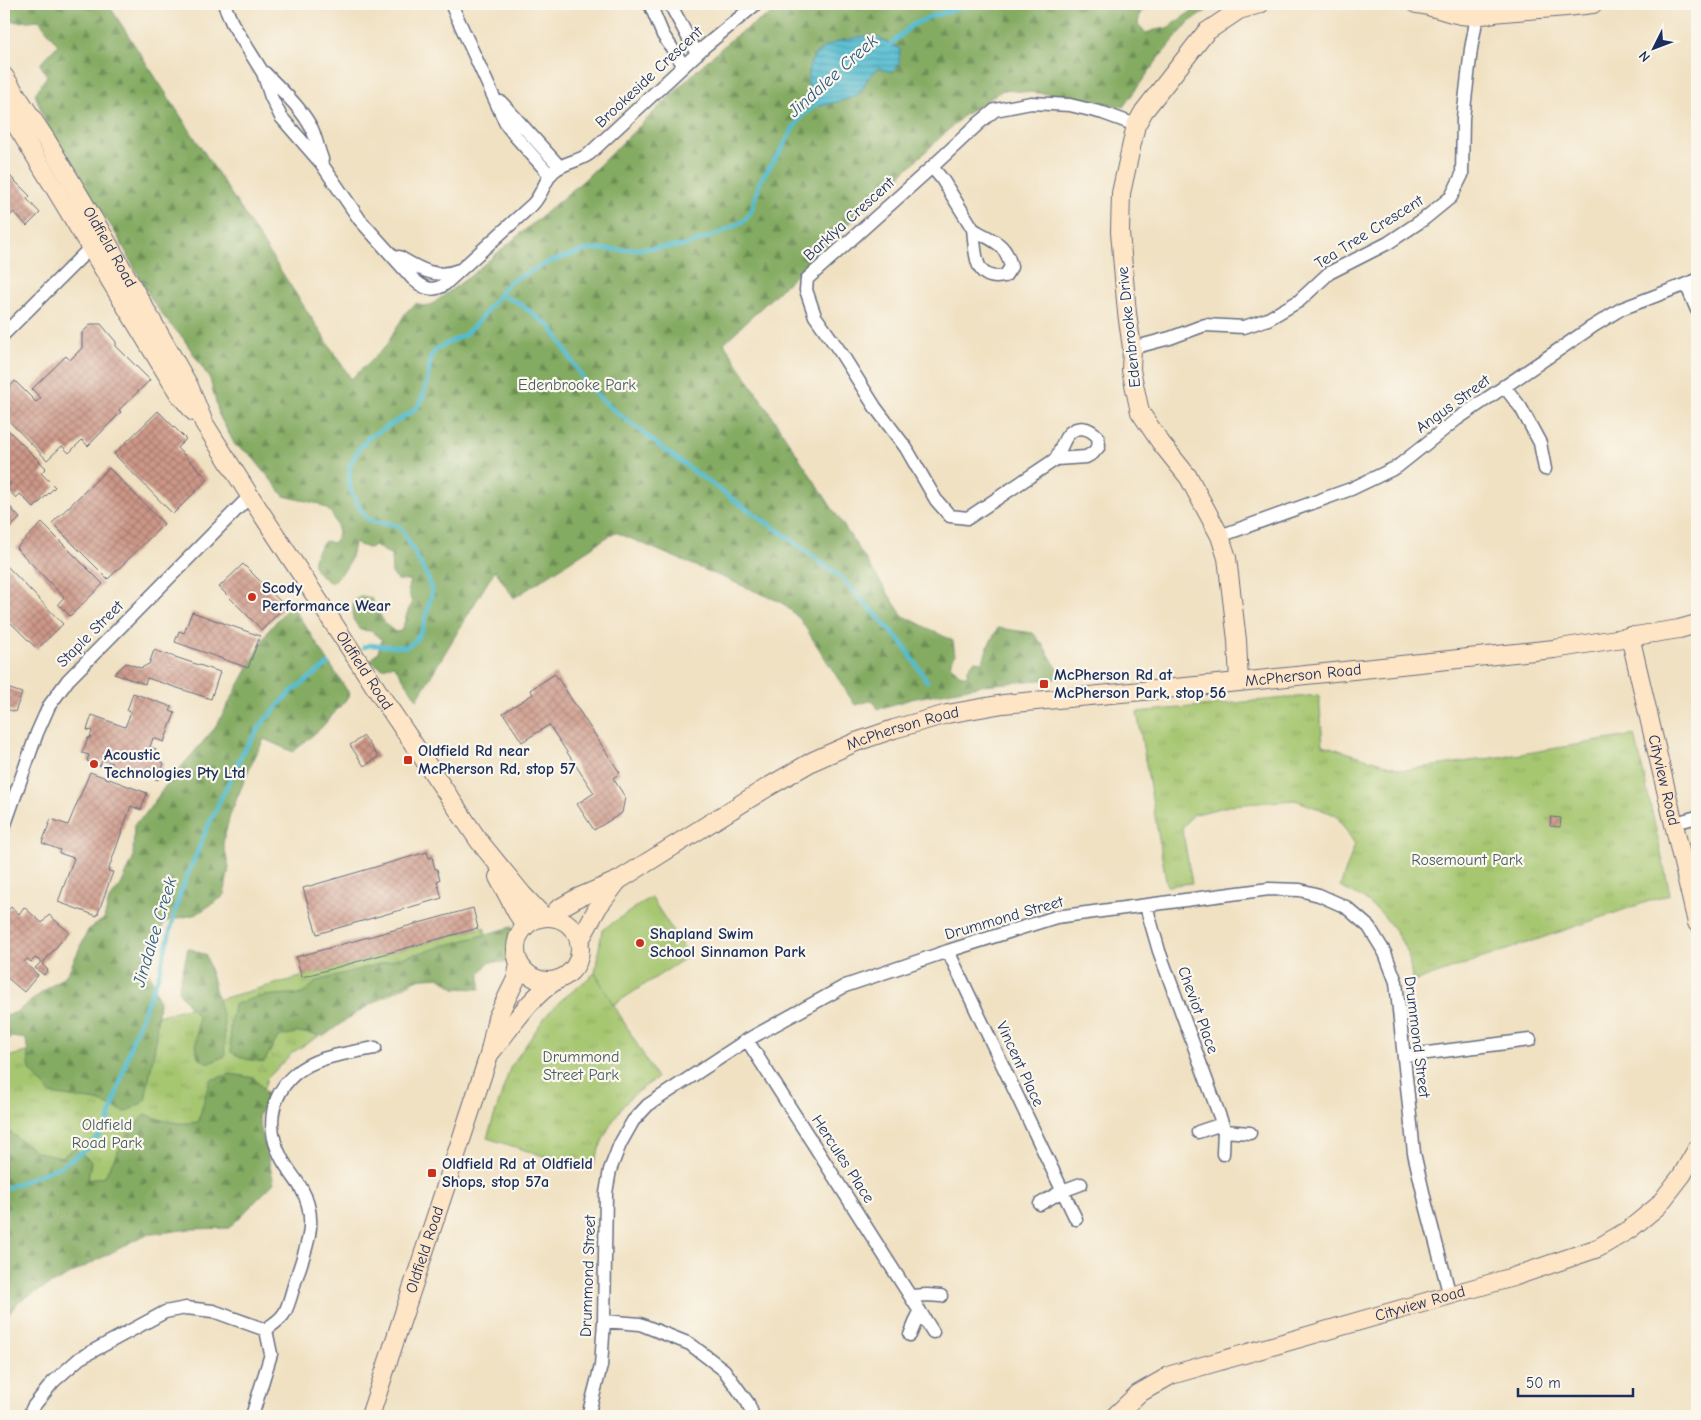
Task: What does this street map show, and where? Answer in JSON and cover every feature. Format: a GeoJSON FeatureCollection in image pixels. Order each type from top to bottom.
{"type":"FeatureCollection","features":[{"type":"Feature","properties":{"kind":"street","name":"Brookeside Crescent"},"geometry":{"type":"LineString","coordinates":[[214,4],[232,23]]}},
{"type":"Feature","properties":{"kind":"street","name":"Brookeside Crescent"},"geometry":{"type":"LineString","coordinates":[[224,4],[232,23],[260,68],[281,117],[325,168],[354,213],[413,279],[428,289],[443,286],[533,204],[542,193],[550,175],[560,166],[589,154],[696,54],[756,4]]}},
{"type":"Feature","properties":{"kind":"street"},"geometry":{"type":"LineString","coordinates":[[451,4],[509,129],[550,175]]}},
{"type":"Feature","properties":{"kind":"street"},"geometry":{"type":"LineString","coordinates":[[650,4],[663,35],[684,66]]}},
{"type":"Feature","properties":{"kind":"street"},"geometry":{"type":"LineString","coordinates":[[670,4],[696,54]]}},
{"type":"Feature","properties":{"kind":"street","name":"Edenbrooke Drive"},"geometry":{"type":"LineString","coordinates":[[1240,682],[1228,566],[1220,536],[1189,478],[1161,443],[1140,412],[1131,370],[1132,348],[1120,232],[1121,193],[1136,125],[1148,106],[1206,32],[1239,10],[1260,4]]}},
{"type":"Feature","properties":{"kind":"street"},"geometry":{"type":"LineString","coordinates":[[1416,4],[1425,4],[1461,15],[1477,16],[1593,4]]}},
{"type":"Feature","properties":{"kind":"street","name":"Tea Tree Crescent"},"geometry":{"type":"LineString","coordinates":[[1132,348],[1170,338],[1205,325],[1244,327],[1268,319],[1299,301],[1329,273],[1388,243],[1424,219],[1452,197],[1462,175],[1463,118],[1477,16]]}},
{"type":"Feature","properties":{"kind":"street","name":"Brookeside Crescent"},"geometry":{"type":"LineString","coordinates":[[260,68],[308,122],[313,131],[325,168]]}},
{"type":"Feature","properties":{"kind":"street","name":"Oldfield Road"},"geometry":{"type":"LineString","coordinates":[[4,76],[47,141],[103,235],[188,386],[204,423]]}},
{"type":"Feature","properties":{"kind":"street"},"geometry":{"type":"LineString","coordinates":[[490,88],[511,114],[560,166]]}},
{"type":"Feature","properties":{"kind":"street","name":"Barklya Crescent"},"geometry":{"type":"LineString","coordinates":[[1056,459],[968,518],[950,516],[936,500],[906,448],[875,408],[841,353],[815,316],[806,290],[807,279],[995,110],[1031,103],[1070,105],[1103,113],[1136,125]]}},
{"type":"Feature","properties":{"kind":"street","name":"Oldfield Road"},"geometry":{"type":"LineString","coordinates":[[4,106],[48,175],[90,249],[179,394],[204,423],[382,699],[479,841],[523,895],[548,917]]}},
{"type":"Feature","properties":{"kind":"street"},"geometry":{"type":"LineString","coordinates":[[932,167],[942,178],[972,229]]}},
{"type":"Feature","properties":{"kind":"street"},"geometry":{"type":"LineString","coordinates":[[4,334],[103,235]]}},
{"type":"Feature","properties":{"kind":"street"},"geometry":{"type":"LineString","coordinates":[[1692,282],[1697,310]]}},
{"type":"Feature","properties":{"kind":"street","name":"Angus Street"},"geometry":{"type":"LineString","coordinates":[[1220,536],[1351,489],[1397,467],[1457,419],[1621,308],[1692,282]]}},
{"type":"Feature","properties":{"kind":"street"},"geometry":{"type":"LineString","coordinates":[[1504,386],[1520,408],[1540,443],[1545,470]]}},
{"type":"Feature","properties":{"kind":"street","name":"Staple Street"},"geometry":{"type":"LineString","coordinates":[[4,827],[37,733],[49,706],[68,680],[250,496]]}},
{"type":"Feature","properties":{"kind":"street","name":"McPherson Road"},"geometry":{"type":"LineString","coordinates":[[619,880],[760,792],[813,762],[856,742],[947,714],[1003,704],[1240,682],[1554,649],[1679,629],[1697,624]]}},
{"type":"Feature","properties":{"kind":"street","name":"Cityview Road"},"geometry":{"type":"LineString","coordinates":[[1630,636],[1697,923]]}},
{"type":"Feature","properties":{"kind":"street"},"geometry":{"type":"LineString","coordinates":[[1675,823],[1697,817]]}},
{"type":"Feature","properties":{"kind":"street","name":"Oldfield Road"},"geometry":{"type":"LineString","coordinates":[[479,841],[525,926]]}},
{"type":"Feature","properties":{"kind":"street"},"geometry":{"type":"LineString","coordinates":[[548,917],[577,898],[619,880]]}},
{"type":"Feature","properties":{"kind":"street"},"geometry":{"type":"LineString","coordinates":[[579,942],[598,907],[619,880]]}},
{"type":"Feature","properties":{"kind":"street","name":"Drummond Street"},"geometry":{"type":"LineString","coordinates":[[588,1416],[601,1366],[604,1322],[606,1193],[610,1170],[620,1144],[633,1121],[648,1104],[747,1040],[845,986],[948,950],[1056,917],[1269,889],[1300,890],[1319,895],[1346,907],[1369,928],[1385,953],[1396,982],[1414,1153],[1450,1296]]}},
{"type":"Feature","properties":{"kind":"street","name":"Cheviot Place"},"geometry":{"type":"LineString","coordinates":[[1146,906],[1159,951],[1223,1127],[1224,1154]]}},
{"type":"Feature","properties":{"kind":"street"},"geometry":{"type":"LineString","coordinates":[[548,917],[561,920],[569,925],[576,933],[580,952],[573,970],[566,976],[546,982],[535,979],[526,973],[519,964],[516,955],[516,944],[519,934],[525,926],[534,920],[548,917]]}},
{"type":"Feature","properties":{"kind":"street","name":"Vincent Place"},"geometry":{"type":"LineString","coordinates":[[948,950],[1076,1219]]}},
{"type":"Feature","properties":{"kind":"street","name":"Oldfield Road"},"geometry":{"type":"LineString","coordinates":[[370,1416],[489,1055],[497,1018],[516,979],[519,964]]}},
{"type":"Feature","properties":{"kind":"street","name":"Oldfield Road"},"geometry":{"type":"LineString","coordinates":[[489,1055],[530,1003],[545,988],[557,980]]}},
{"type":"Feature","properties":{"kind":"street","name":"Hercules Place"},"geometry":{"type":"LineString","coordinates":[[747,1040],[933,1332]]}},
{"type":"Feature","properties":{"kind":"street"},"geometry":{"type":"LineString","coordinates":[[1404,1056],[1530,1040]]}},
{"type":"Feature","properties":{"kind":"street"},"geometry":{"type":"LineString","coordinates":[[266,1330],[284,1314],[311,1231],[309,1206],[300,1185],[282,1160],[273,1135],[271,1119],[275,1099],[288,1081],[303,1068],[322,1059],[375,1048]]}},
{"type":"Feature","properties":{"kind":"street"},"geometry":{"type":"LineString","coordinates":[[1198,1132],[1223,1127],[1250,1133]]}},
{"type":"Feature","properties":{"kind":"street","name":"Cityview Road"},"geometry":{"type":"LineString","coordinates":[[1115,1416],[1138,1394],[1171,1375],[1411,1305],[1450,1296],[1598,1248],[1630,1229],[1658,1206],[1682,1175],[1697,1149]]}},
{"type":"Feature","properties":{"kind":"street"},"geometry":{"type":"LineString","coordinates":[[1040,1204],[1062,1191],[1081,1184]]}},
{"type":"Feature","properties":{"kind":"street"},"geometry":{"type":"LineString","coordinates":[[911,1296],[941,1296]]}},
{"type":"Feature","properties":{"kind":"street"},"geometry":{"type":"LineString","coordinates":[[29,1416],[33,1407],[53,1382],[80,1358],[165,1312],[186,1308],[214,1312],[266,1330]]}},
{"type":"Feature","properties":{"kind":"street"},"geometry":{"type":"LineString","coordinates":[[910,1335],[920,1311]]}},
{"type":"Feature","properties":{"kind":"street"},"geometry":{"type":"LineString","coordinates":[[604,1322],[640,1324],[690,1344],[724,1370],[748,1403],[754,1416]]}},
{"type":"Feature","properties":{"kind":"street"},"geometry":{"type":"LineString","coordinates":[[252,1416],[271,1354],[266,1330]]}},
{"type":"Feature","properties":{"kind":"green space","name":"Edenbrooke Park"},"geometry":{"type":"Polygon","coordinates":[[[13,4],[108,4],[351,379],[386,346],[406,312],[417,303],[423,306],[431,305],[469,277],[583,181],[699,68],[734,37],[765,17],[807,4],[1152,4],[1140,13],[1138,24],[1146,33],[1167,28],[1202,4],[1217,4],[1189,22],[1158,59],[1123,107],[1064,95],[1003,90],[964,115],[724,343],[902,615],[953,641],[955,655],[950,664],[959,674],[967,676],[968,669],[974,661],[983,662],[988,646],[998,628],[1033,633],[1043,645],[1063,678],[983,685],[911,699],[878,709],[873,700],[855,705],[800,619],[781,602],[615,532],[514,598],[495,570],[417,699],[394,665],[382,668],[370,661],[378,652],[382,640],[371,631],[360,630],[353,619],[353,601],[362,596],[371,598],[385,624],[395,632],[401,631],[412,604],[408,588],[410,580],[397,580],[392,573],[391,555],[375,546],[368,548],[354,543],[347,566],[331,583],[315,569],[314,559],[320,548],[325,541],[333,543],[337,538],[338,528],[331,512],[319,504],[284,496],[250,454],[235,445],[219,415],[210,379],[183,338],[153,302],[118,237],[47,126],[35,94],[47,76],[40,64],[58,45],[39,20],[18,22],[9,20],[13,4]],[[845,39],[825,47],[813,56],[821,106],[848,99],[860,93],[868,78],[878,67],[845,39]]]}},
{"type":"Feature","properties":{"kind":"green space"},"geometry":{"type":"Polygon","coordinates":[[[291,604],[350,695],[321,728],[293,752],[264,739],[230,815],[223,843],[229,867],[224,896],[197,914],[164,922],[148,969],[159,1001],[155,1046],[145,1101],[126,1112],[97,1101],[51,1094],[30,1070],[26,1039],[12,1037],[4,1042],[4,1015],[15,1013],[68,973],[88,930],[104,919],[109,900],[121,885],[133,859],[134,824],[144,816],[169,781],[215,728],[269,630],[291,604]]]}},
{"type":"Feature","properties":{"kind":"green space","name":"Rosemount Park"},"geometry":{"type":"Polygon","coordinates":[[[1319,695],[1323,745],[1404,770],[1521,754],[1635,735],[1670,894],[1413,982],[1408,953],[1396,932],[1383,915],[1364,899],[1340,887],[1355,844],[1336,815],[1295,800],[1232,805],[1192,815],[1182,828],[1192,883],[1167,886],[1137,712],[1319,695]]]}},
{"type":"Feature","properties":{"kind":"green space","name":"Shapland Swim School Sinnamon Park"},"geometry":{"type":"Polygon","coordinates":[[[651,897],[689,956],[613,1005],[595,973],[602,930],[651,897]]]}},
{"type":"Feature","properties":{"kind":"green space","name":"Oldfield Road Park"},"geometry":{"type":"Polygon","coordinates":[[[484,927],[489,944],[464,954],[363,1009],[293,1052],[267,1079],[250,1129],[168,1216],[4,1307],[4,1058],[484,927]]]}},
{"type":"Feature","properties":{"kind":"green space"},"geometry":{"type":"Polygon","coordinates":[[[512,927],[515,962],[489,962],[480,973],[480,989],[455,988],[439,977],[414,979],[358,1011],[324,1036],[299,1032],[278,1037],[264,1062],[245,1059],[231,1052],[230,1027],[234,1005],[259,997],[302,994],[317,981],[512,927]]]}},
{"type":"Feature","properties":{"kind":"green space"},"geometry":{"type":"Polygon","coordinates":[[[188,948],[206,955],[224,1022],[225,1056],[209,1063],[198,1058],[196,1043],[198,1017],[178,991],[188,948]]]}},
{"type":"Feature","properties":{"kind":"green space","name":"Drummond Street Park"},"geometry":{"type":"Polygon","coordinates":[[[595,973],[657,1078],[632,1096],[616,1115],[602,1142],[591,1171],[487,1138],[510,1068],[545,1017],[559,1002],[595,973]]]}},
{"type":"Feature","properties":{"kind":"green space"},"geometry":{"type":"Polygon","coordinates":[[[231,1074],[254,1078],[268,1095],[258,1117],[274,1183],[229,1228],[190,1229],[145,1235],[19,1301],[4,1320],[4,1128],[37,1152],[62,1157],[74,1148],[91,1161],[88,1180],[105,1176],[125,1138],[145,1114],[171,1122],[198,1122],[210,1080],[231,1074]]]}},
{"type":"Feature","properties":{"kind":"water"},"geometry":{"type":"Polygon","coordinates":[[[868,36],[877,37],[900,49],[899,65],[892,72],[878,68],[868,78],[860,93],[848,99],[821,106],[811,103],[808,85],[809,71],[812,61],[818,52],[838,42],[868,36]]]}},
{"type":"Feature","properties":{"kind":"building"},"geometry":{"type":"Polygon","coordinates":[[[8,174],[30,196],[27,199],[40,213],[27,226],[14,212],[4,222],[4,179],[8,174]]]}},
{"type":"Feature","properties":{"kind":"building"},"geometry":{"type":"Polygon","coordinates":[[[91,324],[101,324],[116,342],[116,346],[150,380],[119,410],[121,412],[88,446],[82,440],[69,453],[62,446],[47,460],[4,416],[4,393],[15,381],[36,402],[41,398],[32,389],[66,356],[70,360],[82,348],[82,333],[91,324]]]}},
{"type":"Feature","properties":{"kind":"building"},"geometry":{"type":"Polygon","coordinates":[[[158,411],[186,439],[177,448],[208,479],[173,514],[114,454],[158,411]]]}},
{"type":"Feature","properties":{"kind":"building"},"geometry":{"type":"Polygon","coordinates":[[[4,426],[46,468],[41,473],[55,487],[34,508],[20,494],[16,498],[7,488],[11,484],[4,478],[4,426]]]}},
{"type":"Feature","properties":{"kind":"building"},"geometry":{"type":"Polygon","coordinates":[[[109,468],[164,524],[108,579],[52,523],[109,468]]]}},
{"type":"Feature","properties":{"kind":"building"},"geometry":{"type":"Polygon","coordinates":[[[4,501],[20,518],[4,534],[4,501]]]}},
{"type":"Feature","properties":{"kind":"building"},"geometry":{"type":"Polygon","coordinates":[[[42,523],[103,584],[70,616],[58,604],[64,597],[16,548],[42,523]]]}},
{"type":"Feature","properties":{"kind":"building"},"geometry":{"type":"Polygon","coordinates":[[[4,563],[63,624],[37,649],[4,616],[4,563]]]}},
{"type":"Feature","properties":{"kind":"building","name":"Scody Performance Wear"},"geometry":{"type":"Polygon","coordinates":[[[243,564],[285,606],[262,630],[219,587],[243,564]]]}},
{"type":"Feature","properties":{"kind":"building"},"geometry":{"type":"Polygon","coordinates":[[[192,612],[260,636],[248,668],[175,642],[179,631],[184,633],[192,612]]]}},
{"type":"Feature","properties":{"kind":"building"},"geometry":{"type":"Polygon","coordinates":[[[154,650],[220,672],[211,699],[147,678],[145,684],[114,674],[126,663],[141,668],[149,664],[154,650]]]}},
{"type":"Feature","properties":{"kind":"building"},"geometry":{"type":"Polygon","coordinates":[[[555,674],[620,773],[613,778],[625,797],[622,813],[594,830],[577,804],[594,793],[549,725],[522,742],[503,713],[533,694],[530,690],[555,674]]]}},
{"type":"Feature","properties":{"kind":"building"},"geometry":{"type":"Polygon","coordinates":[[[4,687],[22,693],[15,712],[4,708],[4,687]]]}},
{"type":"Feature","properties":{"kind":"building"},"geometry":{"type":"Polygon","coordinates":[[[133,693],[172,707],[170,711],[175,713],[164,742],[153,738],[150,747],[156,749],[153,758],[164,763],[158,780],[124,767],[122,773],[110,769],[112,763],[102,760],[100,766],[87,761],[89,755],[82,753],[92,731],[87,730],[92,715],[125,727],[131,712],[127,711],[133,693]]]}},
{"type":"Feature","properties":{"kind":"building"},"geometry":{"type":"Polygon","coordinates":[[[364,736],[378,757],[364,766],[350,745],[364,736]]]}},
{"type":"Feature","properties":{"kind":"building"},"geometry":{"type":"Polygon","coordinates":[[[90,772],[147,793],[141,810],[131,806],[108,871],[113,872],[97,916],[58,902],[74,858],[59,853],[60,850],[42,843],[51,819],[68,825],[90,772]]]}},
{"type":"Feature","properties":{"kind":"building"},"geometry":{"type":"Polygon","coordinates":[[[1551,817],[1561,818],[1560,827],[1550,826],[1551,817]]]}},
{"type":"Feature","properties":{"kind":"building"},"geometry":{"type":"Polygon","coordinates":[[[427,852],[429,858],[432,857],[435,869],[437,869],[440,880],[437,881],[442,898],[317,934],[303,888],[427,852]]]}},
{"type":"Feature","properties":{"kind":"building"},"geometry":{"type":"Polygon","coordinates":[[[11,907],[19,914],[24,907],[42,923],[49,915],[69,932],[42,964],[48,970],[44,975],[35,968],[41,962],[35,958],[31,962],[27,959],[24,962],[38,975],[24,992],[4,975],[4,915],[11,907]]]}},
{"type":"Feature","properties":{"kind":"building"},"geometry":{"type":"Polygon","coordinates":[[[473,908],[478,928],[302,977],[296,957],[473,908]]]}},
{"type":"Feature","properties":{"kind":"waterway","name":"Jindalee Creek"},"geometry":{"type":"LineString","coordinates":[[888,47],[911,26],[929,17],[975,4]]}},
{"type":"Feature","properties":{"kind":"waterway","name":"Jindalee Creek"},"geometry":{"type":"LineString","coordinates":[[364,647],[370,645],[406,647],[415,641],[423,628],[432,592],[427,576],[400,527],[369,520],[364,515],[351,491],[350,465],[358,450],[368,438],[413,411],[421,402],[427,383],[431,356],[438,348],[464,335],[477,323],[505,287],[513,280],[547,263],[585,250],[684,246],[720,233],[745,220],[751,212],[760,181],[782,149],[792,130],[801,117],[820,101]]}},
{"type":"Feature","properties":{"kind":"waterway"},"geometry":{"type":"LineString","coordinates":[[499,295],[517,302],[551,327],[588,387],[610,407],[666,451],[842,578],[902,643],[927,681]]}},
{"type":"Feature","properties":{"kind":"waterway","name":"Jindalee Creek"},"geometry":{"type":"LineString","coordinates":[[4,1189],[61,1166],[88,1148],[107,1126],[134,1035],[158,977],[180,894],[208,826],[243,752],[264,721],[291,692],[328,664]]}},
{"type":"Feature","properties":{"kind":"place","name":"Scody Performance Wear"},"geometry":{"type":"Point","coordinates":[252,597]}},
{"type":"Feature","properties":{"kind":"place","name":"McPherson Rd at McPherson Park, stop 56"},"geometry":{"type":"Point","coordinates":[1044,684]}},
{"type":"Feature","properties":{"kind":"place","name":"Oldfield Rd near McPherson Rd, stop 57"},"geometry":{"type":"Point","coordinates":[408,760]}},
{"type":"Feature","properties":{"kind":"place","name":"Acoustic Technologies Pty Ltd"},"geometry":{"type":"Point","coordinates":[94,764]}},
{"type":"Feature","properties":{"kind":"place","name":"Shapland Swim School Sinnamon Park"},"geometry":{"type":"Point","coordinates":[640,943]}},
{"type":"Feature","properties":{"kind":"place","name":"Oldfield Rd at Oldfield Shops, stop 57a"},"geometry":{"type":"Point","coordinates":[432,1173]}}]}
